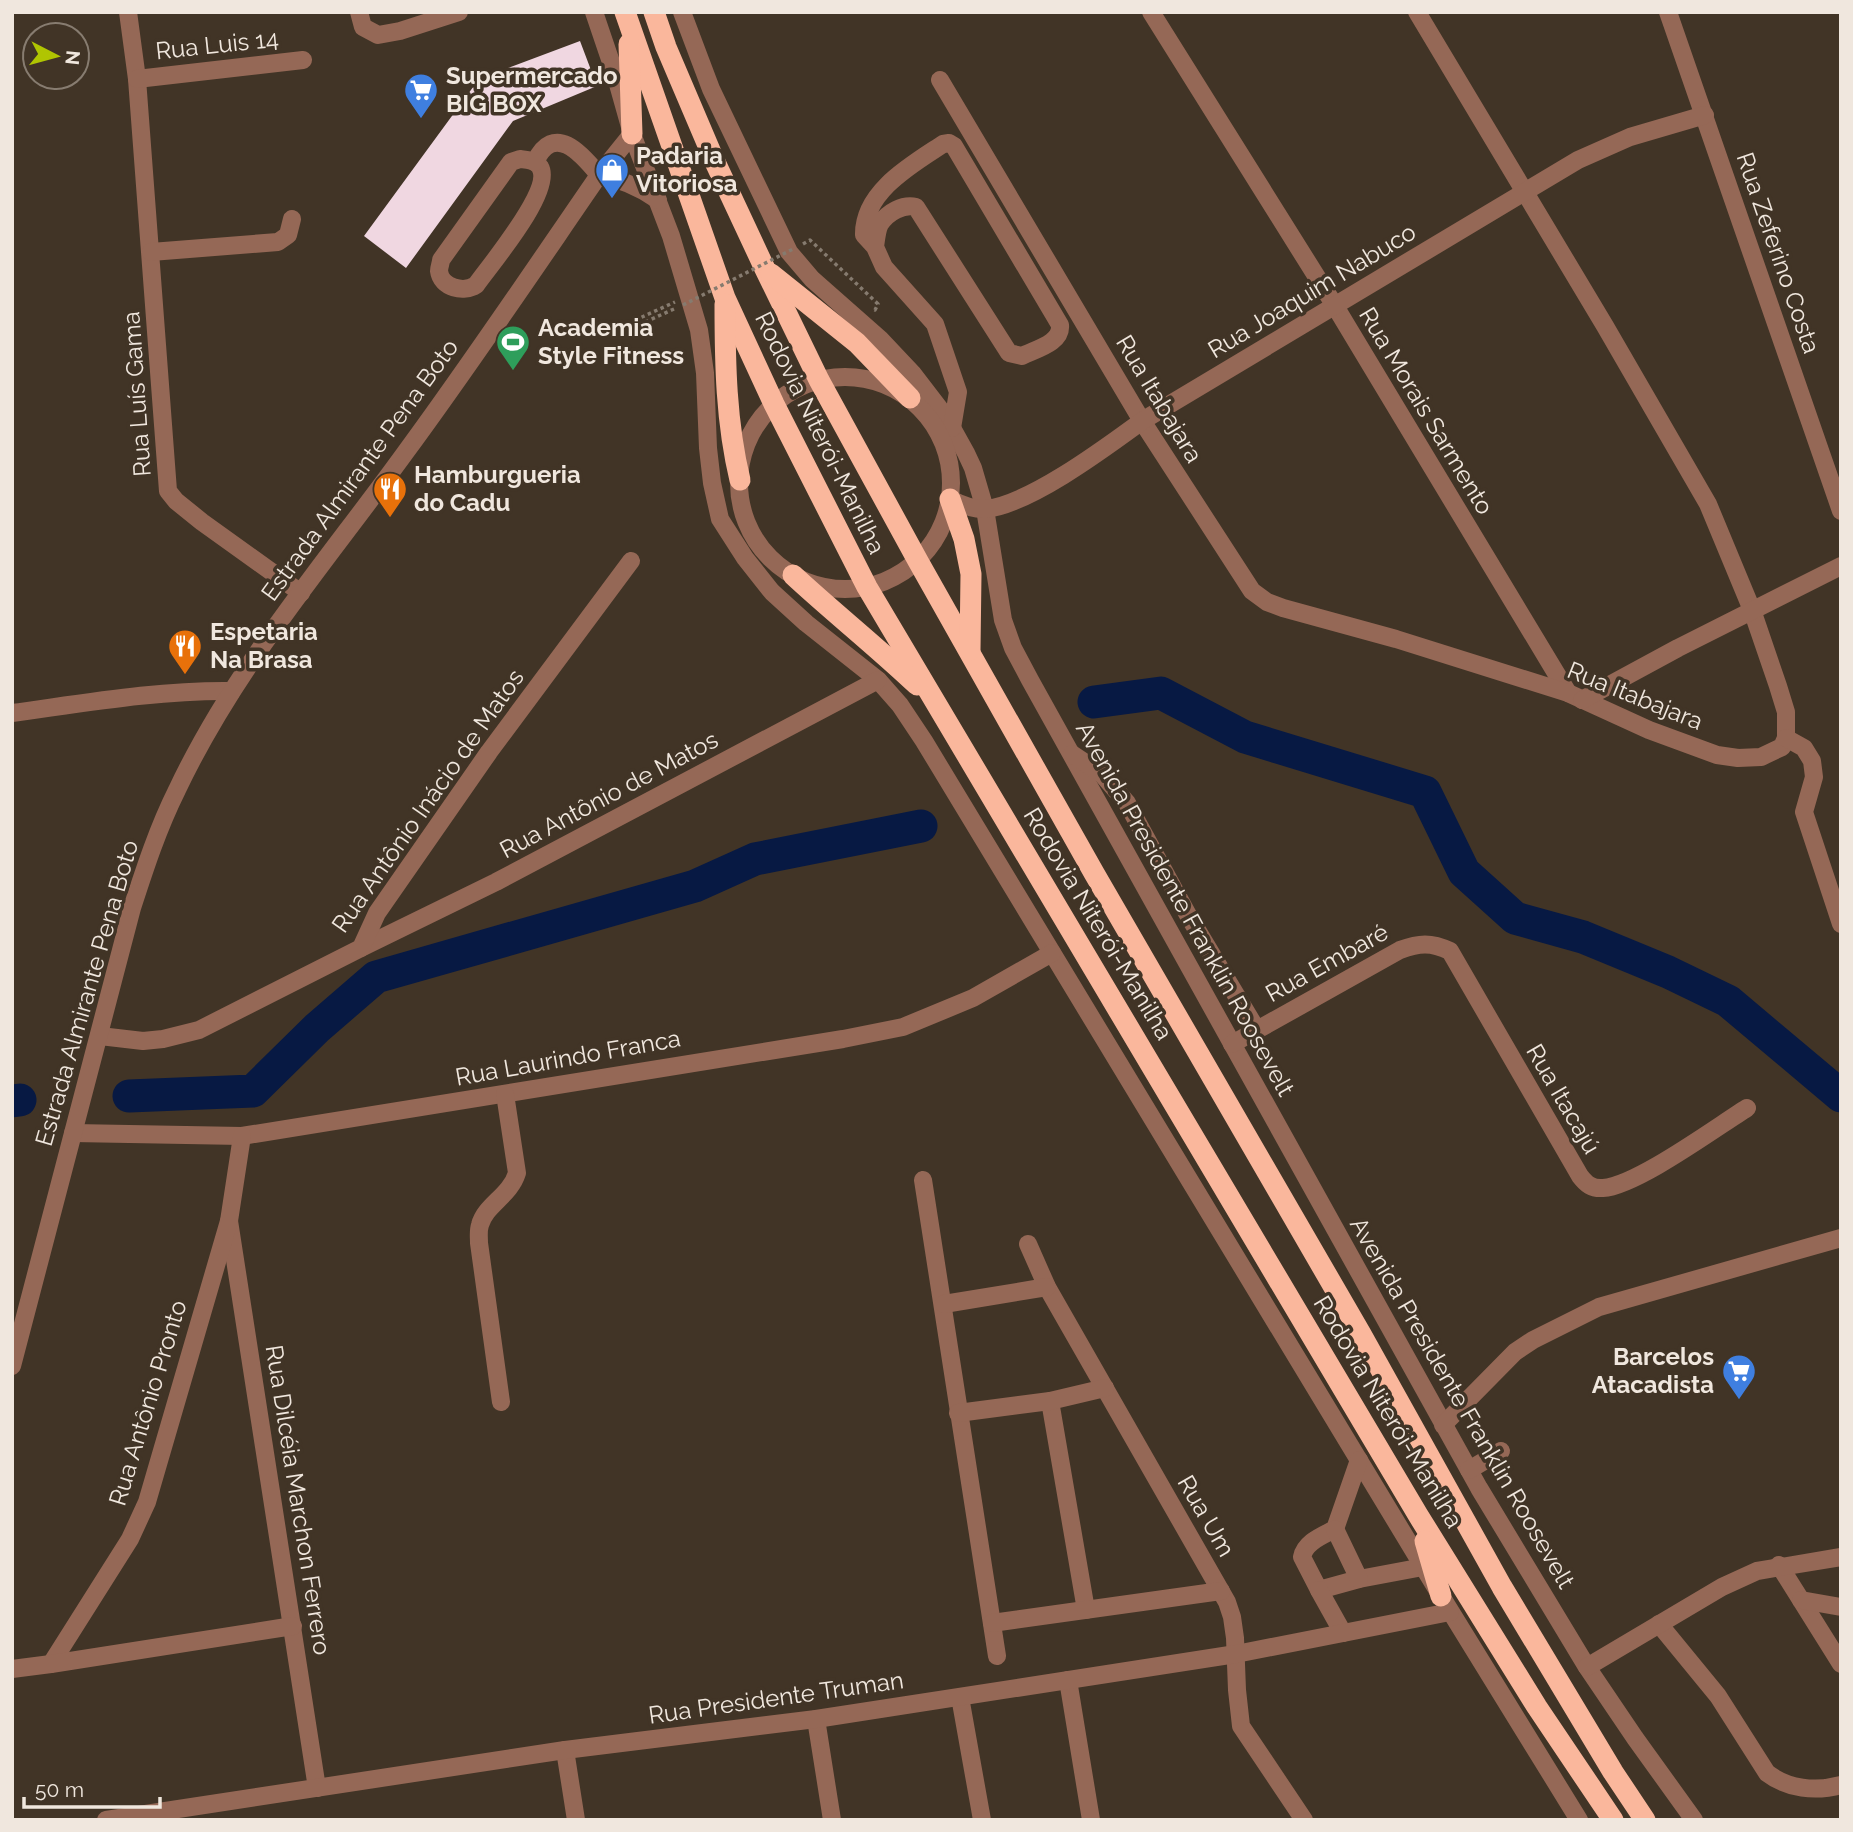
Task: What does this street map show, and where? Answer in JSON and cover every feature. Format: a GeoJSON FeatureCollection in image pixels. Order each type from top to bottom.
{"type":"FeatureCollection","features":[{"type":"Feature","properties":{"kind":"highway","name":"Rodovia Niterói-Manilha"},"geometry":{"type":"LineString","coordinates":[[654,12],[666,47],[710,149],[765,269],[819,380],[918,561],[1094,873],[1361,1334],[1502,1587],[1613,1772],[1645,1820]]}},
{"type":"Feature","properties":{"kind":"highway"},"geometry":{"type":"LineString","coordinates":[[626,17],[632,135]]}},
{"type":"Feature","properties":{"kind":"highway","name":"Rodovia Niterói-Manilha"},"geometry":{"type":"LineString","coordinates":[[626,17],[725,298],[774,404],[867,587],[1418,1515],[1537,1707],[1613,1820]]}},
{"type":"Feature","properties":{"kind":"highway"},"geometry":{"type":"LineString","coordinates":[[765,269],[857,343],[910,398]]}},
{"type":"Feature","properties":{"kind":"highway"},"geometry":{"type":"LineString","coordinates":[[725,298],[730,441],[740,480]]}},
{"type":"Feature","properties":{"kind":"highway"},"geometry":{"type":"LineString","coordinates":[[950,499],[964,539],[971,574],[970,652]]}},
{"type":"Feature","properties":{"kind":"highway"},"geometry":{"type":"LineString","coordinates":[[793,575],[838,617],[875,645],[934,701]]}},
{"type":"Feature","properties":{"kind":"highway"},"geometry":{"type":"LineString","coordinates":[[1418,1515],[1445,1604]]}},
{"type":"Feature","properties":{"kind":"street","name":"Rua Luís Gama"},"geometry":{"type":"LineString","coordinates":[[128,12],[137,79],[168,491],[176,502],[202,522],[301,593]]}},
{"type":"Feature","properties":{"kind":"street"},"geometry":{"type":"LineString","coordinates":[[359,12],[363,27],[378,35],[400,32],[458,12]]}},
{"type":"Feature","properties":{"kind":"street"},"geometry":{"type":"LineString","coordinates":[[594,12],[632,135],[657,200],[686,300],[699,330],[705,373],[708,448],[720,519],[745,558],[772,592],[806,623],[878,680],[900,705],[924,741],[1445,1604],[1579,1820]]}},
{"type":"Feature","properties":{"kind":"street","name":"Avenida Presidente Franklin Roosevelt"},"geometry":{"type":"LineString","coordinates":[[682,12],[711,89],[794,250],[812,279],[880,340],[913,374],[952,428],[973,468],[985,509],[1003,620],[1013,648],[1469,1470],[1587,1667],[1694,1820]]}},
{"type":"Feature","properties":{"kind":"street","name":"Rua Morais Sarmento"},"geometry":{"type":"LineString","coordinates":[[1151,12],[1575,697]]}},
{"type":"Feature","properties":{"kind":"street"},"geometry":{"type":"LineString","coordinates":[[1417,12],[1708,504],[1752,610],[1786,712],[1786,738],[1804,748],[1812,761],[1814,777],[1804,812],[1841,924]]}},
{"type":"Feature","properties":{"kind":"street","name":"Rua Zeferino Costa"},"geometry":{"type":"LineString","coordinates":[[1668,12],[1841,511]]}},
{"type":"Feature","properties":{"kind":"street","name":"Rua Luis 14"},"geometry":{"type":"LineString","coordinates":[[137,79],[303,60]]}},
{"type":"Feature","properties":{"kind":"street","name":"Rua Itabajara"},"geometry":{"type":"LineString","coordinates":[[940,80],[1142,421],[1252,591],[1267,602],[1575,697],[1649,730],[1717,755],[1760,757],[1782,747],[1786,738]]}},
{"type":"Feature","properties":{"kind":"street","name":"Rua Joaquim Nabuco"},"geometry":{"type":"LineString","coordinates":[[985,509],[1014,501],[1046,484],[1098,453],[1142,421],[1578,160],[1630,137],[1705,115]]}},
{"type":"Feature","properties":{"kind":"street","name":"Estrada Almirante Pena Boto"},"geometry":{"type":"LineString","coordinates":[[12,1366],[132,908],[155,840],[177,790],[232,691],[406,452],[599,175],[632,135]]}},
{"type":"Feature","properties":{"kind":"street"},"geometry":{"type":"LineString","coordinates":[[535,162],[548,143],[563,142],[585,158],[599,175],[636,186],[657,200]]}},
{"type":"Feature","properties":{"kind":"street"},"geometry":{"type":"LineString","coordinates":[[875,247],[880,224],[898,208],[907,205],[916,207],[1009,353],[1022,356],[1057,338],[1061,331],[1060,325],[954,146],[943,144],[901,171],[874,201],[864,221],[864,235],[875,247],[884,267],[936,324],[958,392],[952,428]]}},
{"type":"Feature","properties":{"kind":"street"},"geometry":{"type":"LineString","coordinates":[[520,159],[535,162],[541,168],[542,180],[536,199],[476,285],[456,289],[442,279],[439,271],[442,260],[511,162],[520,159]]}},
{"type":"Feature","properties":{"kind":"street"},"geometry":{"type":"LineString","coordinates":[[151,252],[278,242],[288,235],[292,219]]}},
{"type":"Feature","properties":{"kind":"street"},"geometry":{"type":"LineString","coordinates":[[855,377],[884,384],[910,398],[932,421],[946,449],[951,481],[946,516],[937,536],[918,561],[898,575],[867,587],[848,589],[810,583],[777,564],[764,550],[745,516],[740,480],[742,459],[749,438],[760,420],[774,404],[798,388],[819,380],[855,377]]}},
{"type":"Feature","properties":{"kind":"street"},"geometry":{"type":"LineString","coordinates":[[950,499],[985,509]]}},
{"type":"Feature","properties":{"kind":"street"},"geometry":{"type":"LineString","coordinates":[[720,519],[745,516]]}},
{"type":"Feature","properties":{"kind":"street","name":"Rua Antônio Inácio de Matos"},"geometry":{"type":"LineString","coordinates":[[100,1036],[143,1041],[199,1030],[361,948],[377,913],[481,763],[631,561]]}},
{"type":"Feature","properties":{"kind":"street"},"geometry":{"type":"LineString","coordinates":[[1575,697],[1841,566]]}},
{"type":"Feature","properties":{"kind":"street","name":"Rua Antônio de Matos"},"geometry":{"type":"LineString","coordinates":[[361,948],[509,876],[878,680]]}},
{"type":"Feature","properties":{"kind":"street"},"geometry":{"type":"LineString","coordinates":[[12,713],[132,696],[232,691]]}},
{"type":"Feature","properties":{"kind":"street"},"geometry":{"type":"LineString","coordinates":[[1070,753],[1102,774],[1128,803],[1188,915],[1257,1030]]}},
{"type":"Feature","properties":{"kind":"street","name":"Rua Embaré"},"geometry":{"type":"LineString","coordinates":[[1232,1044],[1400,950],[1428,943],[1450,951]]}},
{"type":"Feature","properties":{"kind":"street","name":"Rua Itacajú"},"geometry":{"type":"LineString","coordinates":[[1450,951],[1587,1185],[1602,1188],[1629,1182],[1747,1108]]}},
{"type":"Feature","properties":{"kind":"street","name":"Rua Laurindo Franca"},"geometry":{"type":"LineString","coordinates":[[73,1133],[242,1136],[843,1039],[903,1027],[973,998],[1052,953]]}},
{"type":"Feature","properties":{"kind":"street"},"geometry":{"type":"LineString","coordinates":[[501,1402],[479,1243],[484,1215],[513,1184],[517,1173],[505,1094]]}},
{"type":"Feature","properties":{"kind":"street","name":"Rua Antônio Pronto"},"geometry":{"type":"LineString","coordinates":[[51,1664],[130,1539],[147,1502],[229,1221],[242,1136]]}},
{"type":"Feature","properties":{"kind":"street"},"geometry":{"type":"LineString","coordinates":[[923,1180],[997,1656]]}},
{"type":"Feature","properties":{"kind":"street","name":"Rua Dilcéia Marchon Ferrero"},"geometry":{"type":"LineString","coordinates":[[229,1221],[317,1788]]}},
{"type":"Feature","properties":{"kind":"street"},"geometry":{"type":"LineString","coordinates":[[1443,1424],[1516,1352],[1533,1340],[1599,1307],[1841,1238]]}},
{"type":"Feature","properties":{"kind":"street","name":"Rua Um"},"geometry":{"type":"LineString","coordinates":[[1028,1244],[1047,1287],[1221,1591],[1232,1617],[1241,1726],[1304,1820]]}},
{"type":"Feature","properties":{"kind":"street"},"geometry":{"type":"LineString","coordinates":[[944,1304],[1047,1287]]}},
{"type":"Feature","properties":{"kind":"street"},"geometry":{"type":"LineString","coordinates":[[958,1413],[1050,1401],[1105,1388]]}},
{"type":"Feature","properties":{"kind":"street"},"geometry":{"type":"LineString","coordinates":[[1050,1401],[1086,1610]]}},
{"type":"Feature","properties":{"kind":"street"},"geometry":{"type":"LineString","coordinates":[[1469,1470],[1501,1451]]}},
{"type":"Feature","properties":{"kind":"street"},"geometry":{"type":"LineString","coordinates":[[1343,1633],[1302,1557],[1302,1552],[1309,1544],[1335,1529],[1359,1460]]}},
{"type":"Feature","properties":{"kind":"street"},"geometry":{"type":"LineString","coordinates":[[1335,1529],[1359,1579]]}},
{"type":"Feature","properties":{"kind":"street"},"geometry":{"type":"LineString","coordinates":[[1587,1667],[1723,1587],[1757,1571],[1841,1556]]}},
{"type":"Feature","properties":{"kind":"street"},"geometry":{"type":"LineString","coordinates":[[1779,1565],[1841,1664]]}},
{"type":"Feature","properties":{"kind":"street"},"geometry":{"type":"LineString","coordinates":[[1319,1590],[1359,1579],[1423,1567]]}},
{"type":"Feature","properties":{"kind":"street"},"geometry":{"type":"LineString","coordinates":[[992,1623],[1221,1591]]}},
{"type":"Feature","properties":{"kind":"street"},"geometry":{"type":"LineString","coordinates":[[1801,1600],[1841,1607]]}},
{"type":"Feature","properties":{"kind":"street","name":"Rua Presidente Truman"},"geometry":{"type":"LineString","coordinates":[[106,1820],[565,1750],[816,1719],[1236,1654],[1343,1633],[1445,1604]]}},
{"type":"Feature","properties":{"kind":"street"},"geometry":{"type":"LineString","coordinates":[[1659,1624],[1718,1696],[1767,1773],[1776,1780],[1804,1788],[1841,1785]]}},
{"type":"Feature","properties":{"kind":"street"},"geometry":{"type":"LineString","coordinates":[[12,1669],[293,1626]]}},
{"type":"Feature","properties":{"kind":"street"},"geometry":{"type":"LineString","coordinates":[[1068,1681],[1091,1820]]}},
{"type":"Feature","properties":{"kind":"street"},"geometry":{"type":"LineString","coordinates":[[960,1697],[982,1820]]}},
{"type":"Feature","properties":{"kind":"street"},"geometry":{"type":"LineString","coordinates":[[816,1719],[832,1820]]}},
{"type":"Feature","properties":{"kind":"street"},"geometry":{"type":"LineString","coordinates":[[565,1750],[576,1820]]}},
{"type":"Feature","properties":{"kind":"path"},"geometry":{"type":"LineString","coordinates":[[810,240],[878,304],[875,310],[864,301]]}},
{"type":"Feature","properties":{"kind":"path"},"geometry":{"type":"LineString","coordinates":[[686,300],[611,331],[614,336],[794,250]]}},
{"type":"Feature","properties":{"kind":"building"},"geometry":{"type":"Polygon","coordinates":[[[580,41],[597,86],[513,121],[406,268],[364,236],[479,79],[580,41]]]}},
{"type":"Feature","properties":{"kind":"waterway"},"geometry":{"type":"LineString","coordinates":[[1094,702],[1161,693],[1245,737],[1425,792],[1464,872],[1515,918],[1583,937],[1668,972],[1728,1001],[1841,1096]]}},
{"type":"Feature","properties":{"kind":"waterway"},"geometry":{"type":"LineString","coordinates":[[129,1096],[253,1091],[317,1028],[376,977],[695,886],[755,859],[921,826]]}},
{"type":"Feature","properties":{"kind":"waterway"},"geometry":{"type":"LineString","coordinates":[[12,1101],[20,1100]]}},
{"type":"Feature","properties":{"kind":"place","name":"Supermercado BIG BOX"},"geometry":{"type":"Point","coordinates":[421,120]}},
{"type":"Feature","properties":{"kind":"place","name":"Padaria Vitoriosa"},"geometry":{"type":"Point","coordinates":[612,200]}},
{"type":"Feature","properties":{"kind":"place","name":"Academia Style Fitness"},"geometry":{"type":"Point","coordinates":[513,372]}},
{"type":"Feature","properties":{"kind":"place","name":"Hamburgueria do Cadu"},"geometry":{"type":"Point","coordinates":[390,519]}},
{"type":"Feature","properties":{"kind":"place","name":"Espetaria Na Brasa"},"geometry":{"type":"Point","coordinates":[185,676]}},
{"type":"Feature","properties":{"kind":"place","name":"Barcelos Atacadista"},"geometry":{"type":"Point","coordinates":[1739,1401]}}]}
